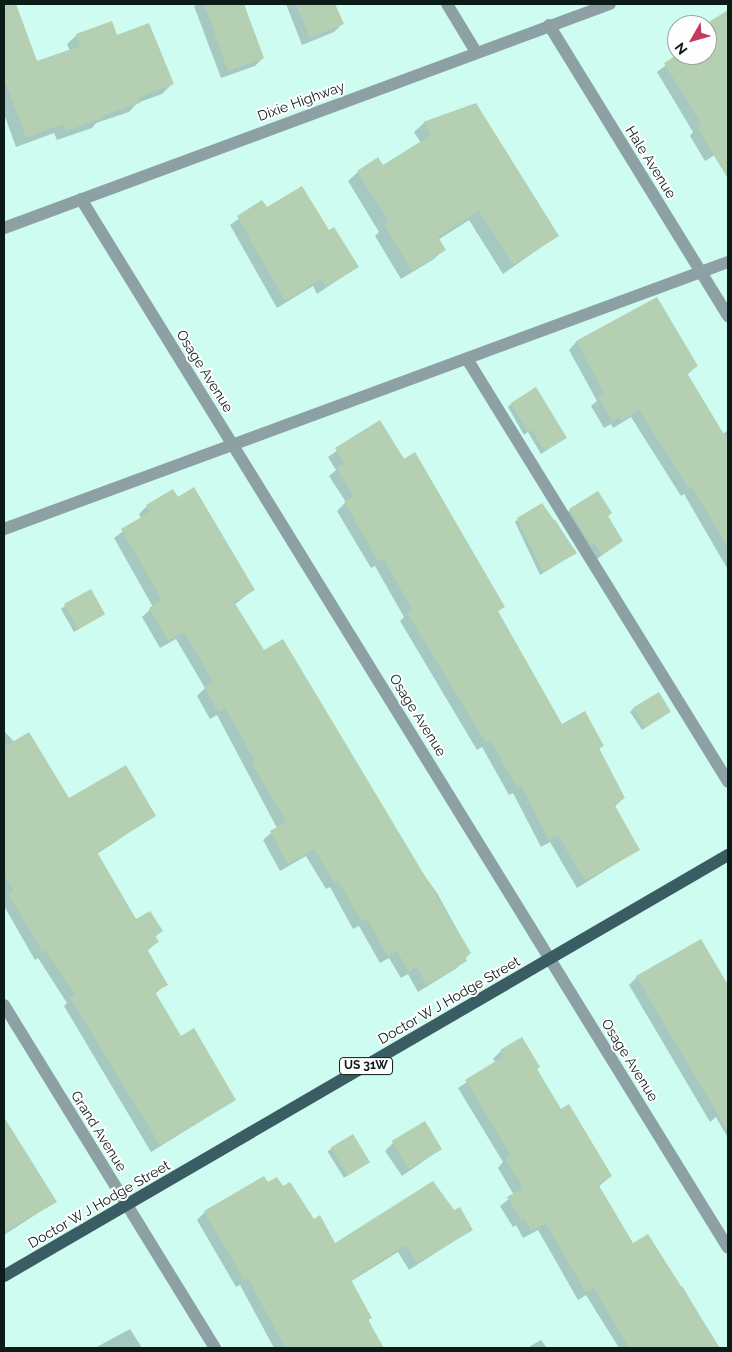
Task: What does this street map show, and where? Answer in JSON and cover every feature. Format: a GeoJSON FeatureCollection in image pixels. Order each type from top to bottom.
{"type":"FeatureCollection","features":[{"type":"Feature","properties":{"kind":"main road","name":"Doctor W J Hodge Street"},"geometry":{"type":"LineString","coordinates":[[4,1276],[728,855]]}},
{"type":"Feature","properties":{"kind":"street"},"geometry":{"type":"LineString","coordinates":[[447,4],[476,52]]}},
{"type":"Feature","properties":{"kind":"street","name":"Dixie Highway"},"geometry":{"type":"LineString","coordinates":[[4,228],[549,24],[610,4]]}},
{"type":"Feature","properties":{"kind":"street","name":"Hale Avenue"},"geometry":{"type":"LineString","coordinates":[[549,24],[728,316]]}},
{"type":"Feature","properties":{"kind":"street","name":"Osage Avenue"},"geometry":{"type":"LineString","coordinates":[[81,199],[728,1248]]}},
{"type":"Feature","properties":{"kind":"street"},"geometry":{"type":"LineString","coordinates":[[4,529],[234,446],[728,262]]}},
{"type":"Feature","properties":{"kind":"street"},"geometry":{"type":"LineString","coordinates":[[467,360],[728,782]]}},
{"type":"Feature","properties":{"kind":"street","name":"Grand Avenue"},"geometry":{"type":"LineString","coordinates":[[4,1005],[215,1348]]}},
{"type":"Feature","properties":{"kind":"building"},"geometry":{"type":"Polygon","coordinates":[[[4,4],[16,4],[37,61],[80,46],[76,34],[112,21],[117,35],[149,23],[174,84],[138,98],[140,103],[102,116],[103,118],[66,131],[64,124],[26,138],[4,79],[4,4]]]}},
{"type":"Feature","properties":{"kind":"building"},"geometry":{"type":"Polygon","coordinates":[[[204,4],[244,4],[264,58],[228,71],[204,4]]]}},
{"type":"Feature","properties":{"kind":"building"},"geometry":{"type":"Polygon","coordinates":[[[296,4],[335,4],[344,24],[310,38],[296,4]]]}},
{"type":"Feature","properties":{"kind":"building"},"geometry":{"type":"Polygon","coordinates":[[[728,10],[728,179],[697,127],[701,124],[664,63],[667,61],[667,65],[717,65],[717,17],[728,10]]]}},
{"type":"Feature","properties":{"kind":"building"},"geometry":{"type":"Polygon","coordinates":[[[476,103],[559,236],[513,265],[479,211],[438,237],[446,250],[412,271],[384,225],[389,222],[357,171],[378,157],[383,165],[431,135],[423,122],[476,103]]]}},
{"type":"Feature","properties":{"kind":"building"},"geometry":{"type":"Polygon","coordinates":[[[302,186],[329,230],[334,227],[359,267],[326,287],[321,279],[285,301],[237,216],[262,200],[267,207],[302,186]]]}},
{"type":"Feature","properties":{"kind":"building"},"geometry":{"type":"Polygon","coordinates":[[[657,297],[698,366],[687,373],[728,441],[728,548],[692,487],[689,489],[639,410],[621,421],[619,417],[613,421],[598,397],[604,393],[576,341],[657,297]]]}},
{"type":"Feature","properties":{"kind":"building"},"geometry":{"type":"Polygon","coordinates":[[[536,387],[567,438],[545,451],[532,430],[528,432],[511,403],[536,387]]]}},
{"type":"Feature","properties":{"kind":"building"},"geometry":{"type":"Polygon","coordinates":[[[380,420],[404,459],[415,452],[505,607],[498,611],[562,724],[585,711],[604,746],[599,748],[625,798],[614,804],[640,850],[585,881],[558,835],[549,840],[521,786],[517,788],[490,740],[486,743],[407,613],[412,610],[384,559],[379,562],[344,502],[354,496],[336,468],[344,463],[335,448],[380,420]]]}},
{"type":"Feature","properties":{"kind":"building"},"geometry":{"type":"Polygon","coordinates":[[[194,487],[255,590],[234,602],[264,650],[283,639],[471,953],[465,957],[467,961],[427,985],[416,967],[409,972],[397,951],[388,956],[367,919],[362,922],[338,881],[334,883],[314,849],[288,864],[270,831],[286,822],[252,763],[255,761],[225,708],[218,712],[204,687],[213,682],[184,632],[168,641],[149,608],[162,600],[121,529],[150,512],[146,505],[173,489],[178,497],[194,487]]]}},
{"type":"Feature","properties":{"kind":"building"},"geometry":{"type":"Polygon","coordinates":[[[598,491],[612,513],[608,516],[623,541],[602,555],[594,543],[591,545],[569,509],[598,491]]]}},
{"type":"Feature","properties":{"kind":"building"},"geometry":{"type":"Polygon","coordinates":[[[542,503],[577,553],[543,572],[517,518],[542,503]]]}},
{"type":"Feature","properties":{"kind":"building"},"geometry":{"type":"Polygon","coordinates":[[[91,589],[105,614],[78,629],[64,604],[91,589]]]}},
{"type":"Feature","properties":{"kind":"building"},"geometry":{"type":"Polygon","coordinates":[[[659,692],[671,712],[645,727],[633,707],[659,692]]]}},
{"type":"Feature","properties":{"kind":"building"},"geometry":{"type":"Polygon","coordinates":[[[29,732],[69,798],[126,765],[156,816],[97,852],[136,919],[150,911],[163,931],[155,936],[159,942],[147,949],[168,985],[155,992],[181,1036],[194,1028],[236,1100],[160,1145],[70,998],[75,995],[46,951],[43,953],[8,894],[14,890],[4,876],[4,747],[29,732]]]}},
{"type":"Feature","properties":{"kind":"building"},"geometry":{"type":"Polygon","coordinates":[[[701,939],[728,985],[728,1132],[636,976],[701,939]]]}},
{"type":"Feature","properties":{"kind":"building"},"geometry":{"type":"Polygon","coordinates":[[[522,1037],[540,1067],[537,1069],[561,1109],[569,1104],[612,1176],[598,1184],[633,1243],[648,1234],[720,1348],[629,1348],[594,1288],[586,1293],[546,1223],[531,1231],[524,1218],[521,1220],[507,1197],[523,1188],[505,1159],[511,1155],[465,1080],[504,1056],[500,1050],[522,1037]]]}},
{"type":"Feature","properties":{"kind":"building"},"geometry":{"type":"Polygon","coordinates":[[[4,1117],[57,1202],[4,1232],[4,1117]]]}},
{"type":"Feature","properties":{"kind":"building"},"geometry":{"type":"Polygon","coordinates":[[[425,1121],[442,1149],[409,1169],[392,1141],[425,1121]]]}},
{"type":"Feature","properties":{"kind":"building"},"geometry":{"type":"Polygon","coordinates":[[[353,1134],[370,1162],[348,1176],[331,1147],[353,1134]]]}},
{"type":"Feature","properties":{"kind":"building"},"geometry":{"type":"Polygon","coordinates":[[[264,1176],[268,1182],[277,1177],[283,1186],[290,1182],[314,1219],[320,1215],[335,1243],[433,1181],[454,1210],[460,1207],[473,1230],[417,1263],[406,1245],[351,1280],[372,1318],[368,1320],[384,1348],[285,1348],[248,1278],[244,1280],[204,1211],[264,1176]]]}}]}
